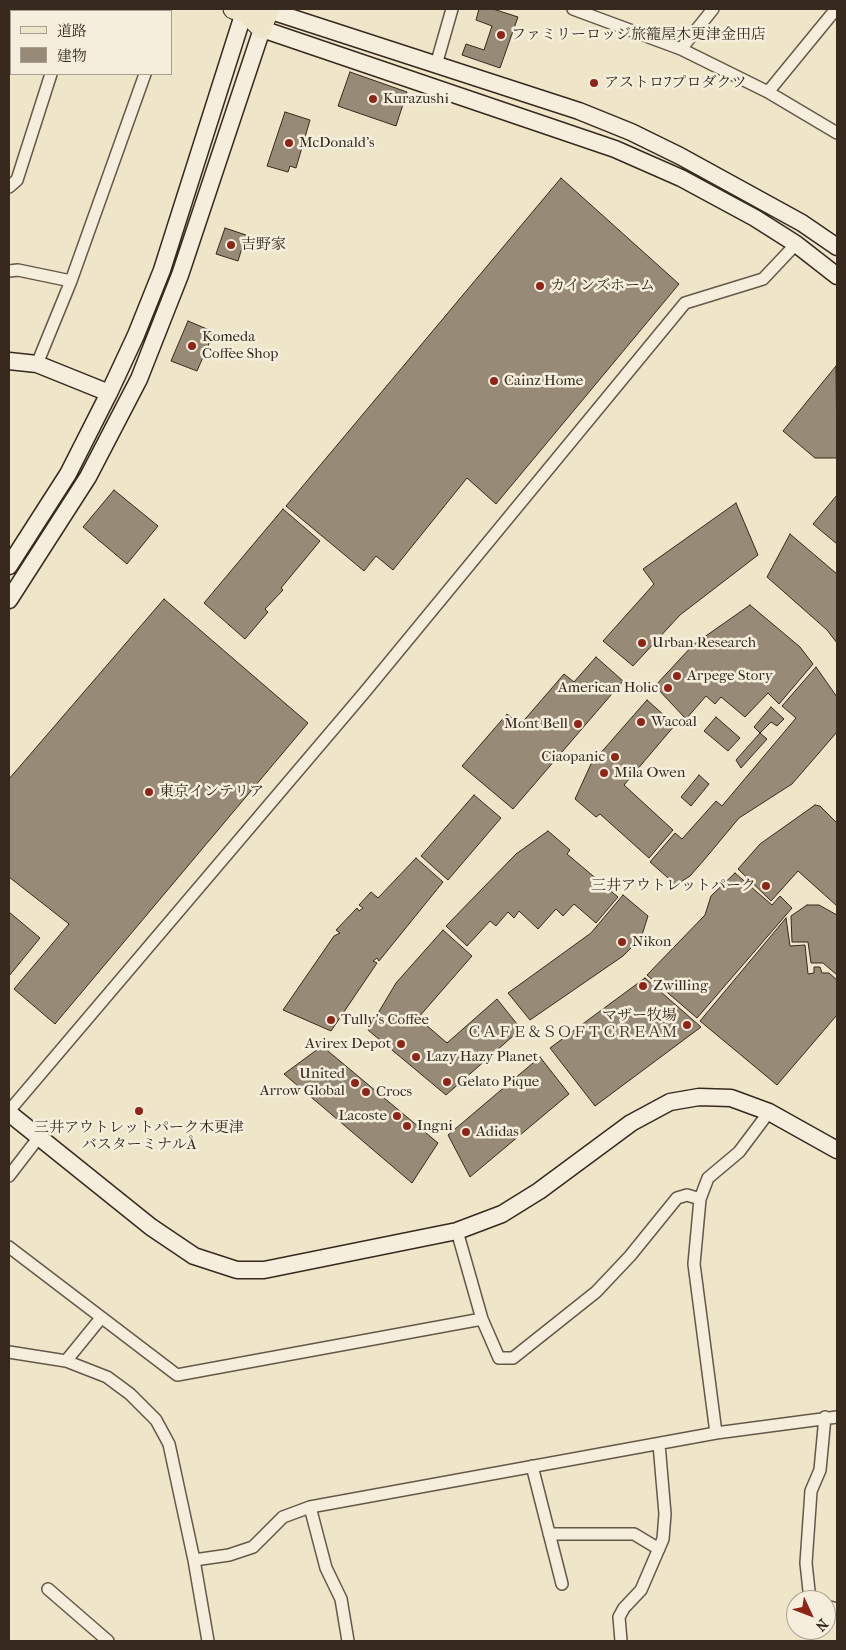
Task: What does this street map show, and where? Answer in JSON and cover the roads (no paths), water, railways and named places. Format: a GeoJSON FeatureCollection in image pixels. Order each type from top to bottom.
{"type":"FeatureCollection","features":[{"type":"Feature","properties":{"kind":"main road"},"geometry":{"type":"LineString","coordinates":[[241,10],[262,29],[268,9]]}},
{"type":"Feature","properties":{"kind":"street"},"geometry":{"type":"LineString","coordinates":[[9,566],[68,474],[109,393],[162,270],[241,10],[268,9],[579,111],[631,132],[753,195],[837,248]]}},
{"type":"Feature","properties":{"kind":"street"},"geometry":{"type":"LineString","coordinates":[[436,65],[452,9]]}},
{"type":"Feature","properties":{"kind":"street"},"geometry":{"type":"LineString","coordinates":[[573,9],[586,11],[681,50],[768,92],[837,133]]}},
{"type":"Feature","properties":{"kind":"street"},"geometry":{"type":"LineString","coordinates":[[681,50],[713,9]]}},
{"type":"Feature","properties":{"kind":"street"},"geometry":{"type":"LineString","coordinates":[[768,92],[836,9]]}},
{"type":"Feature","properties":{"kind":"street"},"geometry":{"type":"LineString","coordinates":[[9,600],[88,477],[139,380],[180,276],[262,29],[572,132],[615,149],[681,178],[755,218],[796,244],[837,276]]}},
{"type":"Feature","properties":{"kind":"street"},"geometry":{"type":"LineString","coordinates":[[9,187],[17,180],[51,75]]}},
{"type":"Feature","properties":{"kind":"street"},"geometry":{"type":"LineString","coordinates":[[37,364],[71,281],[145,75]]}},
{"type":"Feature","properties":{"kind":"street"},"geometry":{"type":"LineString","coordinates":[[796,244],[763,278],[686,303],[358,700],[9,1112],[151,1227],[194,1256],[237,1270],[264,1270],[457,1231],[502,1214],[539,1190],[631,1122],[670,1102],[699,1097],[731,1098],[769,1112],[837,1150]]}},
{"type":"Feature","properties":{"kind":"street"},"geometry":{"type":"LineString","coordinates":[[9,271],[18,270],[71,281]]}},
{"type":"Feature","properties":{"kind":"street"},"geometry":{"type":"LineString","coordinates":[[9,361],[37,364],[109,393]]}},
{"type":"Feature","properties":{"kind":"street"},"geometry":{"type":"LineString","coordinates":[[716,1432],[694,1264],[700,1199],[708,1178],[739,1152],[769,1112]]}},
{"type":"Feature","properties":{"kind":"street"},"geometry":{"type":"LineString","coordinates":[[9,1176],[39,1137]]}},
{"type":"Feature","properties":{"kind":"street"},"geometry":{"type":"LineString","coordinates":[[457,1231],[482,1319],[499,1358],[513,1358],[596,1292],[630,1256],[677,1198],[687,1195],[700,1199]]}},
{"type":"Feature","properties":{"kind":"street"},"geometry":{"type":"LineString","coordinates":[[9,1246],[177,1375],[482,1319]]}},
{"type":"Feature","properties":{"kind":"street"},"geometry":{"type":"LineString","coordinates":[[66,1361],[101,1318]]}},
{"type":"Feature","properties":{"kind":"street"},"geometry":{"type":"LineString","coordinates":[[9,1352],[66,1361],[107,1377],[130,1394],[156,1420],[169,1444],[194,1560],[208,1641]]}},
{"type":"Feature","properties":{"kind":"street"},"geometry":{"type":"LineString","coordinates":[[194,1560],[228,1555],[253,1547],[283,1517],[310,1507],[716,1432],[837,1417]]}},
{"type":"Feature","properties":{"kind":"street"},"geometry":{"type":"LineString","coordinates":[[809,1590],[806,1563],[811,1491],[820,1470],[825,1418]]}},
{"type":"Feature","properties":{"kind":"street"},"geometry":{"type":"LineString","coordinates":[[621,1641],[618,1618],[640,1590],[663,1539],[665,1514],[659,1444]]}},
{"type":"Feature","properties":{"kind":"street"},"geometry":{"type":"LineString","coordinates":[[532,1466],[562,1584]]}},
{"type":"Feature","properties":{"kind":"street"},"geometry":{"type":"LineString","coordinates":[[310,1507],[326,1568],[341,1600],[348,1641]]}},
{"type":"Feature","properties":{"kind":"street"},"geometry":{"type":"LineString","coordinates":[[549,1534],[634,1534],[659,1549]]}},
{"type":"Feature","properties":{"kind":"street"},"geometry":{"type":"LineString","coordinates":[[48,1589],[108,1641]]}},
{"type":"Feature","properties":{"kind":"place","name":"ファミリーロッジ旅籠屋木更津金田店"},"geometry":{"type":"Point","coordinates":[501,35]}},
{"type":"Feature","properties":{"kind":"place","name":"アストロﾌプロダクツ"},"geometry":{"type":"Point","coordinates":[594,83]}},
{"type":"Feature","properties":{"kind":"place","name":"Kurazushi"},"geometry":{"type":"Point","coordinates":[373,99]}},
{"type":"Feature","properties":{"kind":"place","name":"McDonald's"},"geometry":{"type":"Point","coordinates":[289,143]}},
{"type":"Feature","properties":{"kind":"place","name":"吉野家"},"geometry":{"type":"Point","coordinates":[231,245]}},
{"type":"Feature","properties":{"kind":"place","name":"カインズホーム"},"geometry":{"type":"Point","coordinates":[540,286]}},
{"type":"Feature","properties":{"kind":"place","name":"Komeda Coffee Shop"},"geometry":{"type":"Point","coordinates":[192,346]}},
{"type":"Feature","properties":{"kind":"place","name":"Cainz Home"},"geometry":{"type":"Point","coordinates":[494,381]}},
{"type":"Feature","properties":{"kind":"place","name":"Urban Research"},"geometry":{"type":"Point","coordinates":[642,643]}},
{"type":"Feature","properties":{"kind":"place","name":"Arpege Story"},"geometry":{"type":"Point","coordinates":[677,676]}},
{"type":"Feature","properties":{"kind":"place","name":"American Holic"},"geometry":{"type":"Point","coordinates":[668,688]}},
{"type":"Feature","properties":{"kind":"place","name":"Wacoal"},"geometry":{"type":"Point","coordinates":[641,722]}},
{"type":"Feature","properties":{"kind":"place","name":"Mont Bell"},"geometry":{"type":"Point","coordinates":[578,724]}},
{"type":"Feature","properties":{"kind":"place","name":"Ciaopanic"},"geometry":{"type":"Point","coordinates":[615,757]}},
{"type":"Feature","properties":{"kind":"place","name":"Mila Owen"},"geometry":{"type":"Point","coordinates":[604,773]}},
{"type":"Feature","properties":{"kind":"place","name":"東京インテリア"},"geometry":{"type":"Point","coordinates":[149,792]}},
{"type":"Feature","properties":{"kind":"place","name":"三井アウトレットパーク"},"geometry":{"type":"Point","coordinates":[766,886]}},
{"type":"Feature","properties":{"kind":"place","name":"Nikon"},"geometry":{"type":"Point","coordinates":[622,942]}},
{"type":"Feature","properties":{"kind":"place","name":"Zwilling"},"geometry":{"type":"Point","coordinates":[643,986]}},
{"type":"Feature","properties":{"kind":"place","name":"Tully's Coffee"},"geometry":{"type":"Point","coordinates":[331,1020]}},
{"type":"Feature","properties":{"kind":"place","name":"マザー牧場 ＣＡＦＥ＆ＳＯＦＴＣＲＥＡＭ"},"geometry":{"type":"Point","coordinates":[687,1025]}},
{"type":"Feature","properties":{"kind":"place","name":"Avirex Depot"},"geometry":{"type":"Point","coordinates":[401,1044]}},
{"type":"Feature","properties":{"kind":"place","name":"Lazy Hazy Planet"},"geometry":{"type":"Point","coordinates":[416,1057]}},
{"type":"Feature","properties":{"kind":"place","name":"Gelato Pique"},"geometry":{"type":"Point","coordinates":[447,1082]}},
{"type":"Feature","properties":{"kind":"place","name":"United Arrow Global"},"geometry":{"type":"Point","coordinates":[355,1083]}},
{"type":"Feature","properties":{"kind":"place","name":"Crocs"},"geometry":{"type":"Point","coordinates":[366,1092]}},
{"type":"Feature","properties":{"kind":"place","name":"三井アウトレットパーク木更津 バスターミナルÅ"},"geometry":{"type":"Point","coordinates":[139,1111]}},
{"type":"Feature","properties":{"kind":"place","name":"Lacoste"},"geometry":{"type":"Point","coordinates":[397,1116]}},
{"type":"Feature","properties":{"kind":"place","name":"Ingni"},"geometry":{"type":"Point","coordinates":[407,1126]}},
{"type":"Feature","properties":{"kind":"place","name":"Adidas"},"geometry":{"type":"Point","coordinates":[466,1132]}}]}
